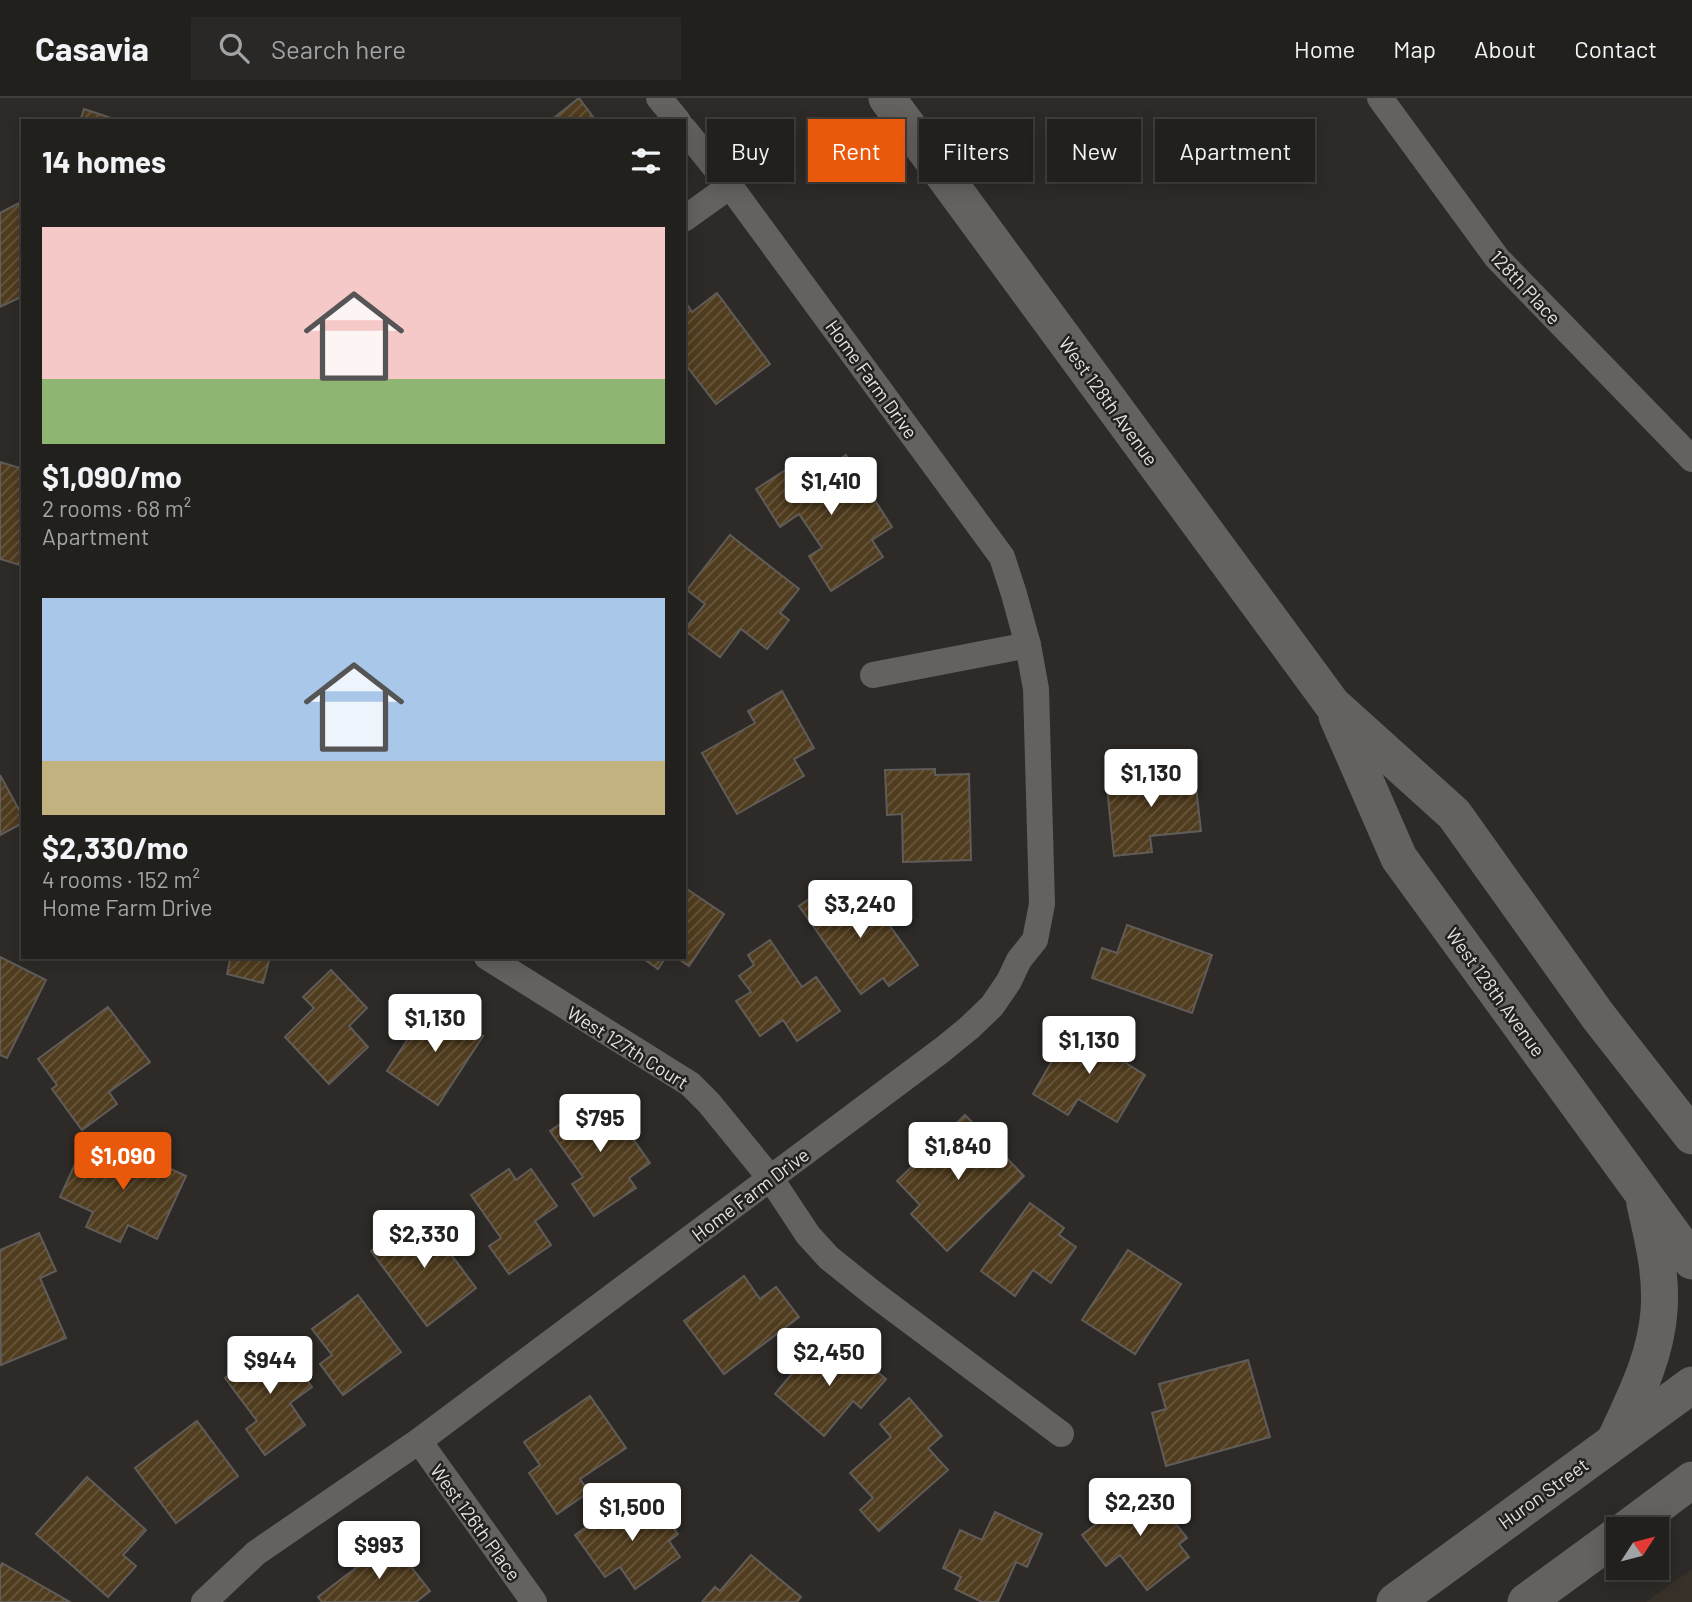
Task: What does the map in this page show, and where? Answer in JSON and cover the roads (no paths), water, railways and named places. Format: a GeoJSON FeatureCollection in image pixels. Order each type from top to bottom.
{"type":"FeatureCollection","features":[{"type":"Feature","properties":{"kind":"main road","name":"West 128th Avenue"},"geometry":{"type":"LineString","coordinates":[[887,98],[1332,704],[1454,814],[1598,1016],[1692,1136]]}},
{"type":"Feature","properties":{"kind":"main road","name":"West 128th Avenue"},"geometry":{"type":"LineString","coordinates":[[1332,704],[1399,858],[1692,1261]]}},
{"type":"Feature","properties":{"kind":"main road"},"geometry":{"type":"LineString","coordinates":[[1598,1016],[1692,1107]]}},
{"type":"Feature","properties":{"kind":"main road"},"geometry":{"type":"LineString","coordinates":[[1614,1441],[1647,1367],[1659,1311],[1657,1266],[1642,1193]]}},
{"type":"Feature","properties":{"kind":"main road","name":"Huron Street"},"geometry":{"type":"LineString","coordinates":[[1395,1602],[1692,1385]]}},
{"type":"Feature","properties":{"kind":"main road"},"geometry":{"type":"LineString","coordinates":[[1650,1517],[1674,1504],[1692,1480]]}},
{"type":"Feature","properties":{"kind":"main road"},"geometry":{"type":"LineString","coordinates":[[1526,1602],[1606,1544]]}},
{"type":"Feature","properties":{"kind":"street"},"geometry":{"type":"LineString","coordinates":[[659,98],[676,119]]}},
{"type":"Feature","properties":{"kind":"street","name":"128th Place"},"geometry":{"type":"LineString","coordinates":[[1380,98],[1497,258],[1692,459]]}},
{"type":"Feature","properties":{"kind":"street","name":"Home Farm Drive"},"geometry":{"type":"LineString","coordinates":[[204,1602],[256,1553],[419,1441],[969,1028],[992,1006],[1019,960],[1035,940],[1042,904],[1036,689],[1028,645],[1002,556],[730,186],[686,131]]}},
{"type":"Feature","properties":{"kind":"street"},"geometry":{"type":"LineString","coordinates":[[686,218],[730,186]]}},
{"type":"Feature","properties":{"kind":"street"},"geometry":{"type":"LineString","coordinates":[[873,675],[1028,645]]}},
{"type":"Feature","properties":{"kind":"street","name":"West 127th Court"},"geometry":{"type":"LineString","coordinates":[[490,959],[690,1084],[709,1103],[771,1179],[808,1235],[830,1258],[1061,1434]]}},
{"type":"Feature","properties":{"kind":"street","name":"West 126th Place"},"geometry":{"type":"LineString","coordinates":[[419,1441],[534,1602]]}}]}
